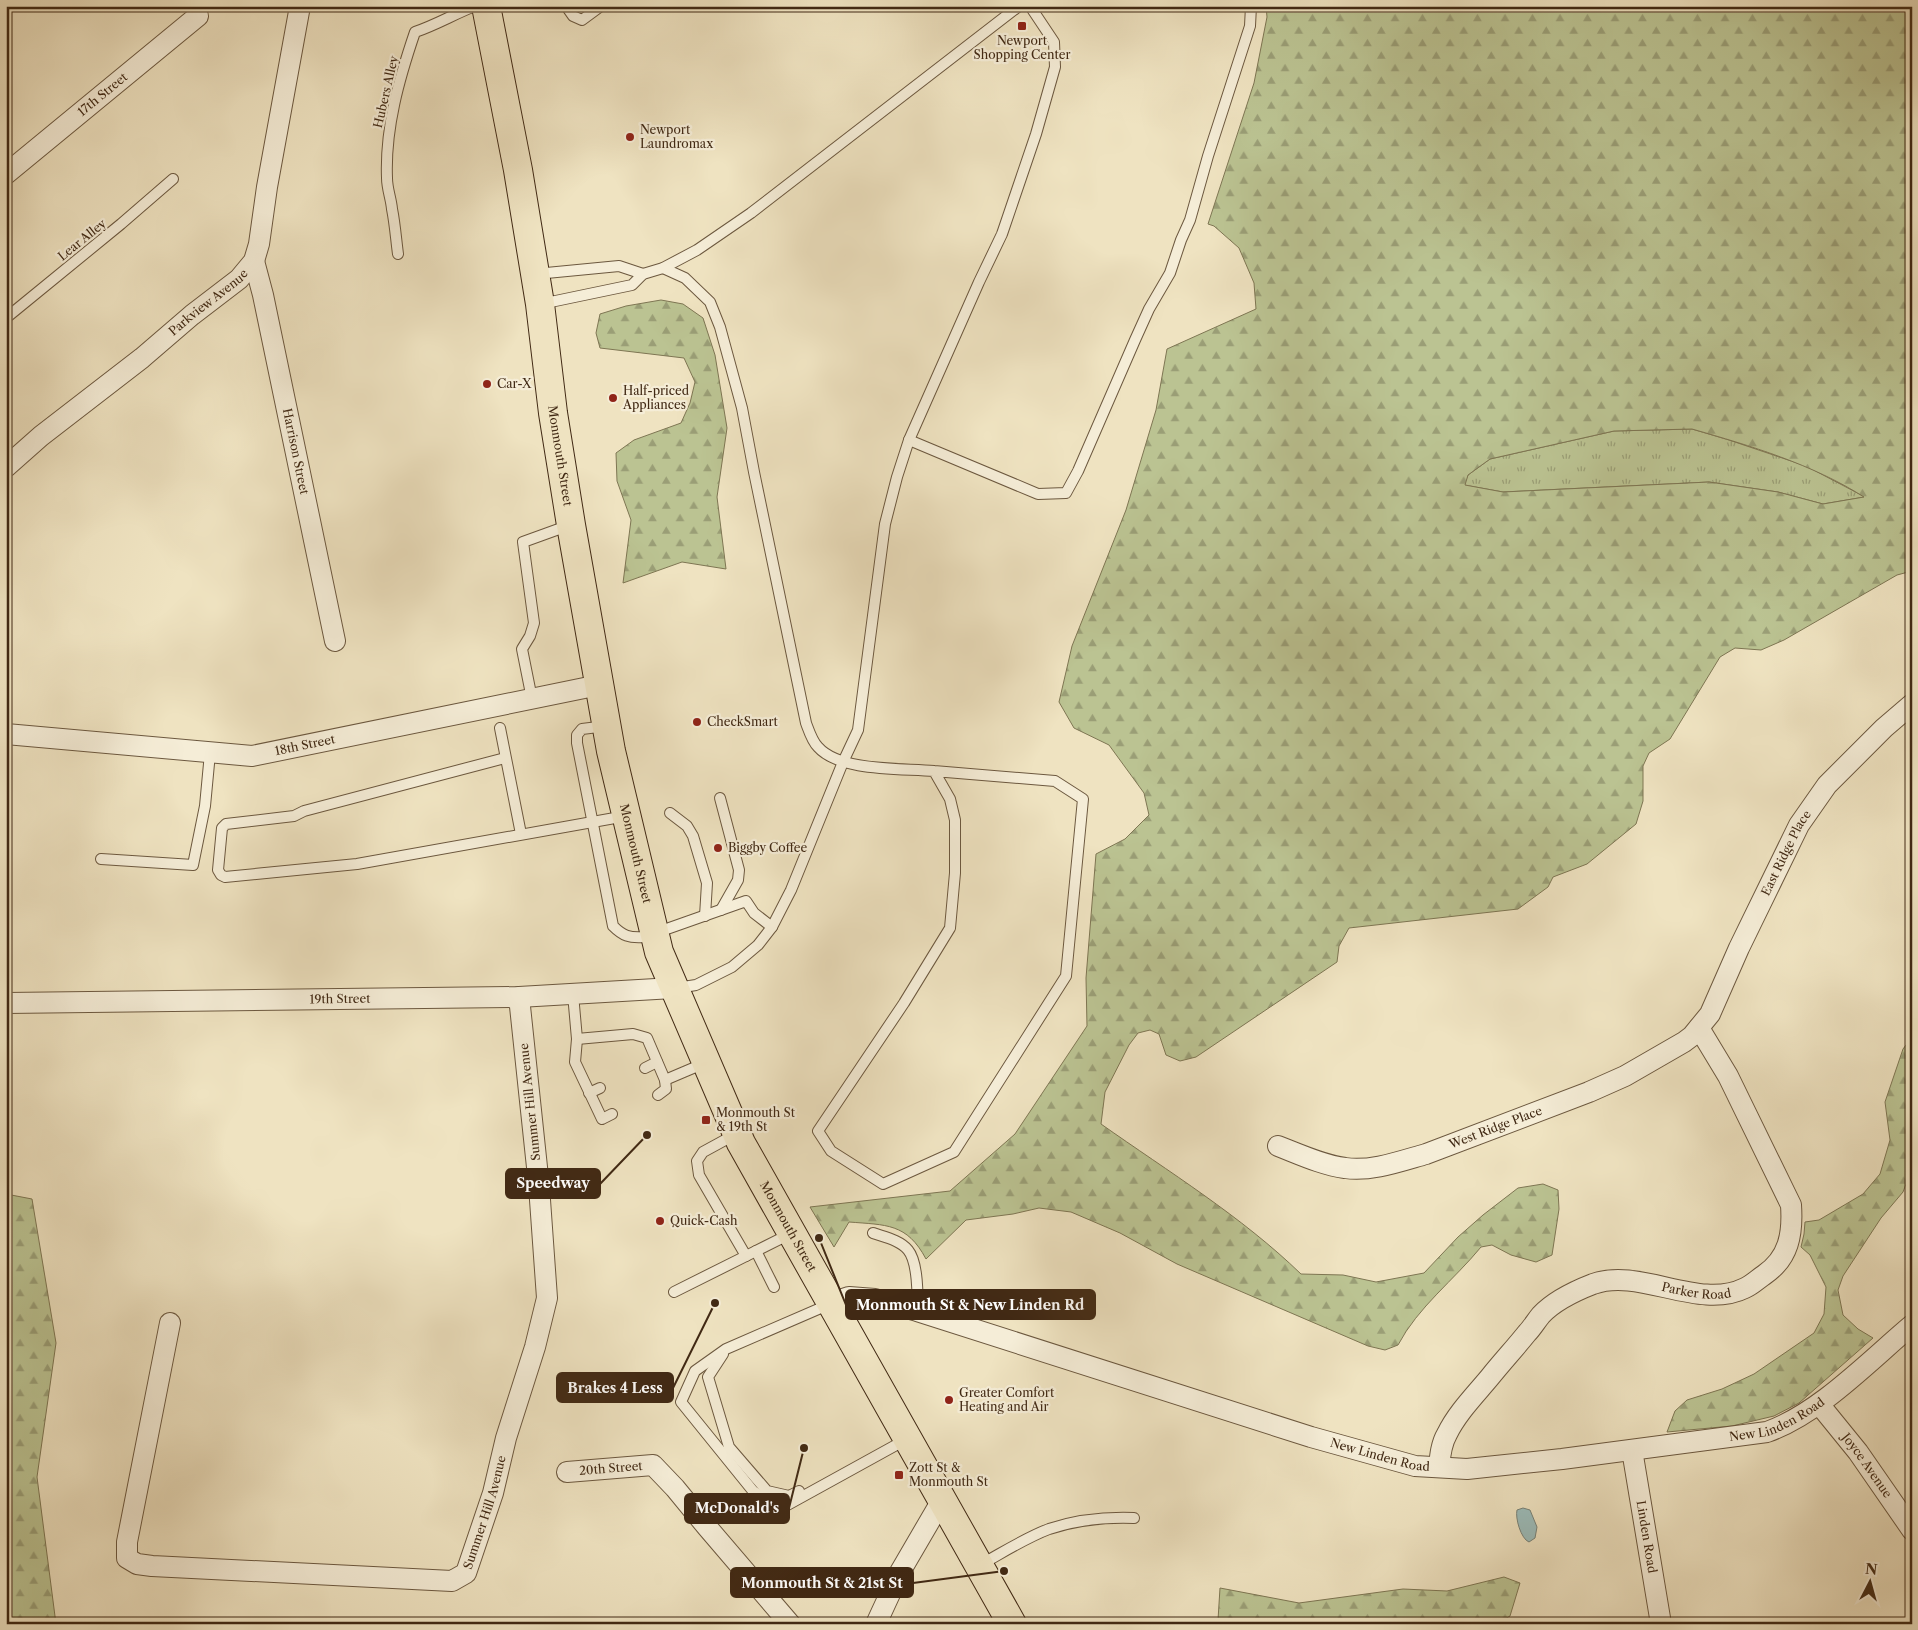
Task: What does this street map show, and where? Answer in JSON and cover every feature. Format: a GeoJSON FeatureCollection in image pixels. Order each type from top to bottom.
{"type":"FeatureCollection","features":[{"type":"Feature","properties":{"kind":"main road","name":"Monmouth Street"},"geometry":{"type":"LineString","coordinates":[[486,6],[508,116],[535,274],[553,412],[606,726],[653,933],[659,952],[737,1134],[1012,1624]]}},
{"type":"Feature","properties":{"kind":"main road"},"geometry":{"type":"LineString","coordinates":[[521,198],[510,232],[536,392],[553,412]]}},
{"type":"Feature","properties":{"kind":"street","name":"Parkview Avenue"},"geometry":{"type":"LineString","coordinates":[[6,467],[41,436],[142,358],[192,315],[239,279],[254,261],[259,244],[267,187],[300,6]]}},
{"type":"Feature","properties":{"kind":"street","name":"17th Street"},"geometry":{"type":"LineString","coordinates":[[6,174],[198,16]]}},
{"type":"Feature","properties":{"kind":"street","name":"Harrison Street"},"geometry":{"type":"LineString","coordinates":[[254,261],[265,304],[336,642]]}},
{"type":"Feature","properties":{"kind":"street","name":"18th Street"},"geometry":{"type":"LineString","coordinates":[[6,734],[252,756],[599,685]]}},
{"type":"Feature","properties":{"kind":"street","name":"East Ridge Place"},"geometry":{"type":"LineString","coordinates":[[1699,1028],[1710,1014],[1739,948],[1799,825],[1827,785],[1884,728],[1912,704]]}},
{"type":"Feature","properties":{"kind":"street","name":"19th Street"},"geometry":{"type":"LineString","coordinates":[[6,1003],[519,997],[674,988]]}},
{"type":"Feature","properties":{"kind":"street","name":"Summer Hill Avenue"},"geometry":{"type":"LineString","coordinates":[[170,1323],[127,1542],[127,1558],[137,1564],[152,1566],[452,1582],[466,1573],[493,1493],[506,1438],[535,1346],[547,1298],[539,1195],[519,997]]}},
{"type":"Feature","properties":{"kind":"street","name":"West Ridge Place"},"geometry":{"type":"LineString","coordinates":[[1278,1146],[1324,1163],[1345,1168],[1366,1168],[1426,1154],[1589,1092],[1624,1076],[1684,1042],[1699,1028]]}},
{"type":"Feature","properties":{"kind":"street","name":"Parker Road"},"geometry":{"type":"LineString","coordinates":[[1440,1467],[1441,1449],[1446,1434],[1541,1314],[1564,1297],[1593,1284],[1609,1280],[1716,1295],[1733,1292],[1746,1288],[1771,1271],[1786,1253],[1791,1223],[1791,1205],[1728,1076],[1699,1028]]}},
{"type":"Feature","properties":{"kind":"street","name":"New Linden Road"},"geometry":{"type":"LineString","coordinates":[[831,1303],[849,1297],[875,1300],[916,1311],[1311,1437],[1415,1466],[1467,1469],[1767,1432],[1778,1428],[1819,1404],[1912,1325]]}},
{"type":"Feature","properties":{"kind":"street","name":"Joyce Avenue"},"geometry":{"type":"LineString","coordinates":[[1819,1404],[1858,1452],[1912,1530]]}},
{"type":"Feature","properties":{"kind":"street","name":"Linden Road"},"geometry":{"type":"LineString","coordinates":[[1632,1450],[1661,1624]]}},
{"type":"Feature","properties":{"kind":"street","name":"20th Street"},"geometry":{"type":"LineString","coordinates":[[567,1472],[653,1465],[675,1488],[790,1624]]}},
{"type":"Feature","properties":{"kind":"street"},"geometry":{"type":"LineString","coordinates":[[876,1624],[900,1572],[942,1500]]}},
{"type":"Feature","properties":{"kind":"lane","name":"Hubers Alley"},"geometry":{"type":"LineString","coordinates":[[398,254],[387,186],[387,155],[391,117],[401,73],[414,32],[438,24],[454,14],[475,6]]}},
{"type":"Feature","properties":{"kind":"lane"},"geometry":{"type":"LineString","coordinates":[[566,6],[573,16],[582,20],[601,6]]}},
{"type":"Feature","properties":{"kind":"lane"},"geometry":{"type":"LineString","coordinates":[[540,304],[632,285],[644,274],[663,268],[698,250],[751,213],[1019,6]]}},
{"type":"Feature","properties":{"kind":"lane"},"geometry":{"type":"LineString","coordinates":[[674,988],[696,985],[732,967],[758,945],[772,927],[790,890],[858,730],[885,524],[909,440],[975,290],[1002,234],[1031,151],[1055,67],[1054,42],[1030,6]]}},
{"type":"Feature","properties":{"kind":"lane"},"geometry":{"type":"LineString","coordinates":[[909,440],[1038,494],[1066,493],[1078,472],[1142,324],[1170,273],[1190,220],[1208,156],[1248,32],[1251,6]]}},
{"type":"Feature","properties":{"kind":"lane","name":"Lear Alley"},"geometry":{"type":"LineString","coordinates":[[6,318],[173,179]]}},
{"type":"Feature","properties":{"kind":"lane"},"geometry":{"type":"LineString","coordinates":[[535,274],[619,266],[644,274]]}},
{"type":"Feature","properties":{"kind":"lane"},"geometry":{"type":"LineString","coordinates":[[663,268],[684,278],[710,302],[720,327],[748,433],[754,472],[806,723],[817,747],[825,754],[844,762],[878,768],[934,771],[1055,781],[1083,799],[1066,976],[954,1152],[883,1184],[830,1151],[818,1131],[904,1003],[950,928],[955,873],[955,820],[950,799],[934,771]]}},
{"type":"Feature","properties":{"kind":"lane"},"geometry":{"type":"LineString","coordinates":[[532,699],[522,649],[530,636],[534,623],[523,542],[571,525]]}},
{"type":"Feature","properties":{"kind":"lane"},"geometry":{"type":"LineString","coordinates":[[606,726],[582,729],[577,735],[577,743],[614,926],[621,934],[629,938],[644,937],[746,901],[754,914],[772,927]]}},
{"type":"Feature","properties":{"kind":"lane"},"geometry":{"type":"LineString","coordinates":[[500,728],[521,834]]}},
{"type":"Feature","properties":{"kind":"lane"},"geometry":{"type":"LineString","coordinates":[[101,859],[193,866],[205,806],[210,753]]}},
{"type":"Feature","properties":{"kind":"lane"},"geometry":{"type":"LineString","coordinates":[[506,758],[304,811],[294,816],[226,824],[222,828],[218,870],[225,877],[358,864],[626,816]]}},
{"type":"Feature","properties":{"kind":"lane"},"geometry":{"type":"LineString","coordinates":[[720,798],[739,870],[738,880],[721,910]]}},
{"type":"Feature","properties":{"kind":"lane"},"geometry":{"type":"LineString","coordinates":[[670,813],[687,826],[693,836],[707,883],[705,916]]}},
{"type":"Feature","properties":{"kind":"lane"},"geometry":{"type":"LineString","coordinates":[[573,994],[577,1039],[575,1062],[602,1119],[612,1114]]}},
{"type":"Feature","properties":{"kind":"lane"},"geometry":{"type":"LineString","coordinates":[[577,1039],[633,1034],[647,1038],[665,1080],[666,1089],[658,1095]]}},
{"type":"Feature","properties":{"kind":"lane"},"geometry":{"type":"LineString","coordinates":[[645,1068],[657,1062]]}},
{"type":"Feature","properties":{"kind":"lane"},"geometry":{"type":"LineString","coordinates":[[665,1080],[706,1062]]}},
{"type":"Feature","properties":{"kind":"lane"},"geometry":{"type":"LineString","coordinates":[[589,1092],[600,1088]]}},
{"type":"Feature","properties":{"kind":"lane"},"geometry":{"type":"LineString","coordinates":[[737,1134],[703,1152],[698,1161],[700,1175],[746,1256]]}},
{"type":"Feature","properties":{"kind":"lane"},"geometry":{"type":"LineString","coordinates":[[674,1292],[792,1233]]}},
{"type":"Feature","properties":{"kind":"lane"},"geometry":{"type":"LineString","coordinates":[[873,1233],[896,1242],[908,1250],[913,1264],[918,1296],[916,1311]]}},
{"type":"Feature","properties":{"kind":"lane"},"geometry":{"type":"LineString","coordinates":[[756,1251],[774,1287]]}},
{"type":"Feature","properties":{"kind":"lane"},"geometry":{"type":"LineString","coordinates":[[831,1303],[726,1349],[695,1371],[680,1402],[753,1491],[780,1509],[907,1438]]}},
{"type":"Feature","properties":{"kind":"lane"},"geometry":{"type":"LineString","coordinates":[[726,1349],[708,1377],[729,1447],[766,1492],[789,1496],[842,1467],[860,1465]]}},
{"type":"Feature","properties":{"kind":"lane"},"geometry":{"type":"LineString","coordinates":[[979,1566],[1049,1529],[1110,1518],[1134,1518]]}},
{"type":"Feature","properties":{"kind":"green space"},"geometry":{"type":"Polygon","coordinates":[[[1266,6],[1912,6],[1912,571],[1897,575],[1784,640],[1761,650],[1735,648],[1720,657],[1670,739],[1649,753],[1643,766],[1643,801],[1636,824],[1587,864],[1553,877],[1548,887],[1518,909],[1349,928],[1339,946],[1337,962],[1196,1057],[1180,1061],[1166,1055],[1159,1034],[1150,1030],[1138,1033],[1129,1045],[1105,1092],[1101,1124],[1229,1214],[1301,1274],[1343,1275],[1376,1282],[1424,1273],[1458,1237],[1518,1188],[1543,1184],[1558,1190],[1559,1209],[1552,1255],[1536,1262],[1511,1255],[1492,1245],[1481,1247],[1426,1306],[1406,1331],[1398,1345],[1385,1350],[1368,1346],[1177,1264],[1120,1233],[1071,1212],[1039,1208],[1013,1214],[966,1220],[926,1259],[919,1247],[903,1232],[874,1224],[849,1222],[834,1247],[810,1207],[950,1191],[1015,1134],[1087,1026],[1086,978],[1096,854],[1125,839],[1149,815],[1144,793],[1109,745],[1074,728],[1059,702],[1072,646],[1126,510],[1156,410],[1167,349],[1256,309],[1254,283],[1239,248],[1214,226],[1208,224],[1254,83],[1267,17],[1266,6]],[[1692,429],[1614,431],[1490,459],[1468,475],[1465,485],[1503,492],[1709,482],[1778,492],[1823,504],[1864,497],[1802,465],[1759,449],[1692,429]]]}},
{"type":"Feature","properties":{"kind":"green space"},"geometry":{"type":"Polygon","coordinates":[[[661,300],[683,304],[703,318],[715,355],[727,428],[717,497],[726,569],[682,562],[623,583],[631,520],[617,481],[616,453],[634,440],[681,423],[690,403],[695,382],[684,358],[600,348],[596,333],[600,314],[626,306],[661,300]]]}},
{"type":"Feature","properties":{"kind":"green space"},"geometry":{"type":"Polygon","coordinates":[[[1692,429],[1806,466],[1865,497],[1823,504],[1778,492],[1709,482],[1503,492],[1464,485],[1468,475],[1490,459],[1614,431],[1692,429]]]}},
{"type":"Feature","properties":{"kind":"green space"},"geometry":{"type":"Polygon","coordinates":[[[1912,1037],[1912,1168],[1903,1192],[1881,1218],[1843,1276],[1838,1290],[1843,1315],[1858,1329],[1873,1338],[1799,1403],[1774,1416],[1732,1426],[1667,1432],[1675,1411],[1687,1400],[1722,1389],[1754,1374],[1814,1333],[1824,1314],[1826,1287],[1810,1255],[1801,1247],[1805,1222],[1819,1220],[1863,1194],[1880,1174],[1890,1140],[1885,1102],[1903,1049],[1912,1037]]]}},
{"type":"Feature","properties":{"kind":"green space"},"geometry":{"type":"Polygon","coordinates":[[[6,1194],[32,1199],[56,1343],[37,1477],[56,1624],[6,1624],[6,1194]]]}},
{"type":"Feature","properties":{"kind":"green space"},"geometry":{"type":"Polygon","coordinates":[[[1504,1577],[1520,1583],[1510,1616],[1497,1624],[1221,1624],[1218,1620],[1220,1588],[1299,1603],[1403,1589],[1447,1591],[1504,1577]]]}},
{"type":"Feature","properties":{"kind":"water"},"geometry":{"type":"Polygon","coordinates":[[[1523,1508],[1530,1510],[1537,1527],[1535,1538],[1529,1542],[1521,1533],[1517,1518],[1517,1510],[1523,1508]]]}},
{"type":"Feature","properties":{"kind":"place","name":"Newport Shopping Center"},"geometry":{"type":"Point","coordinates":[1022,26]}},
{"type":"Feature","properties":{"kind":"place","name":"Newport Laundromax"},"geometry":{"type":"Point","coordinates":[630,137]}},
{"type":"Feature","properties":{"kind":"place","name":"Car-X"},"geometry":{"type":"Point","coordinates":[487,384]}},
{"type":"Feature","properties":{"kind":"place","name":"Half-priced Appliances"},"geometry":{"type":"Point","coordinates":[613,398]}},
{"type":"Feature","properties":{"kind":"place","name":"CheckSmart"},"geometry":{"type":"Point","coordinates":[697,722]}},
{"type":"Feature","properties":{"kind":"place","name":"Biggby Coffee"},"geometry":{"type":"Point","coordinates":[718,848]}},
{"type":"Feature","properties":{"kind":"place","name":"Monmouth St & 19th St"},"geometry":{"type":"Point","coordinates":[706,1120]}},
{"type":"Feature","properties":{"kind":"place","name":"Speedway"},"geometry":{"type":"Point","coordinates":[647,1135]}},
{"type":"Feature","properties":{"kind":"place","name":"Quick-Cash"},"geometry":{"type":"Point","coordinates":[660,1221]}},
{"type":"Feature","properties":{"kind":"place","name":"Monmouth St & New Linden Rd"},"geometry":{"type":"Point","coordinates":[819,1238]}},
{"type":"Feature","properties":{"kind":"place","name":"Brakes 4 Less"},"geometry":{"type":"Point","coordinates":[715,1303]}},
{"type":"Feature","properties":{"kind":"place","name":"Greater Comfort Heating and Air"},"geometry":{"type":"Point","coordinates":[949,1400]}},
{"type":"Feature","properties":{"kind":"place","name":"McDonald's"},"geometry":{"type":"Point","coordinates":[804,1448]}},
{"type":"Feature","properties":{"kind":"place","name":"Zott St & Monmouth St"},"geometry":{"type":"Point","coordinates":[899,1475]}},
{"type":"Feature","properties":{"kind":"place","name":"Monmouth St & 21st St"},"geometry":{"type":"Point","coordinates":[1004,1571]}}]}
